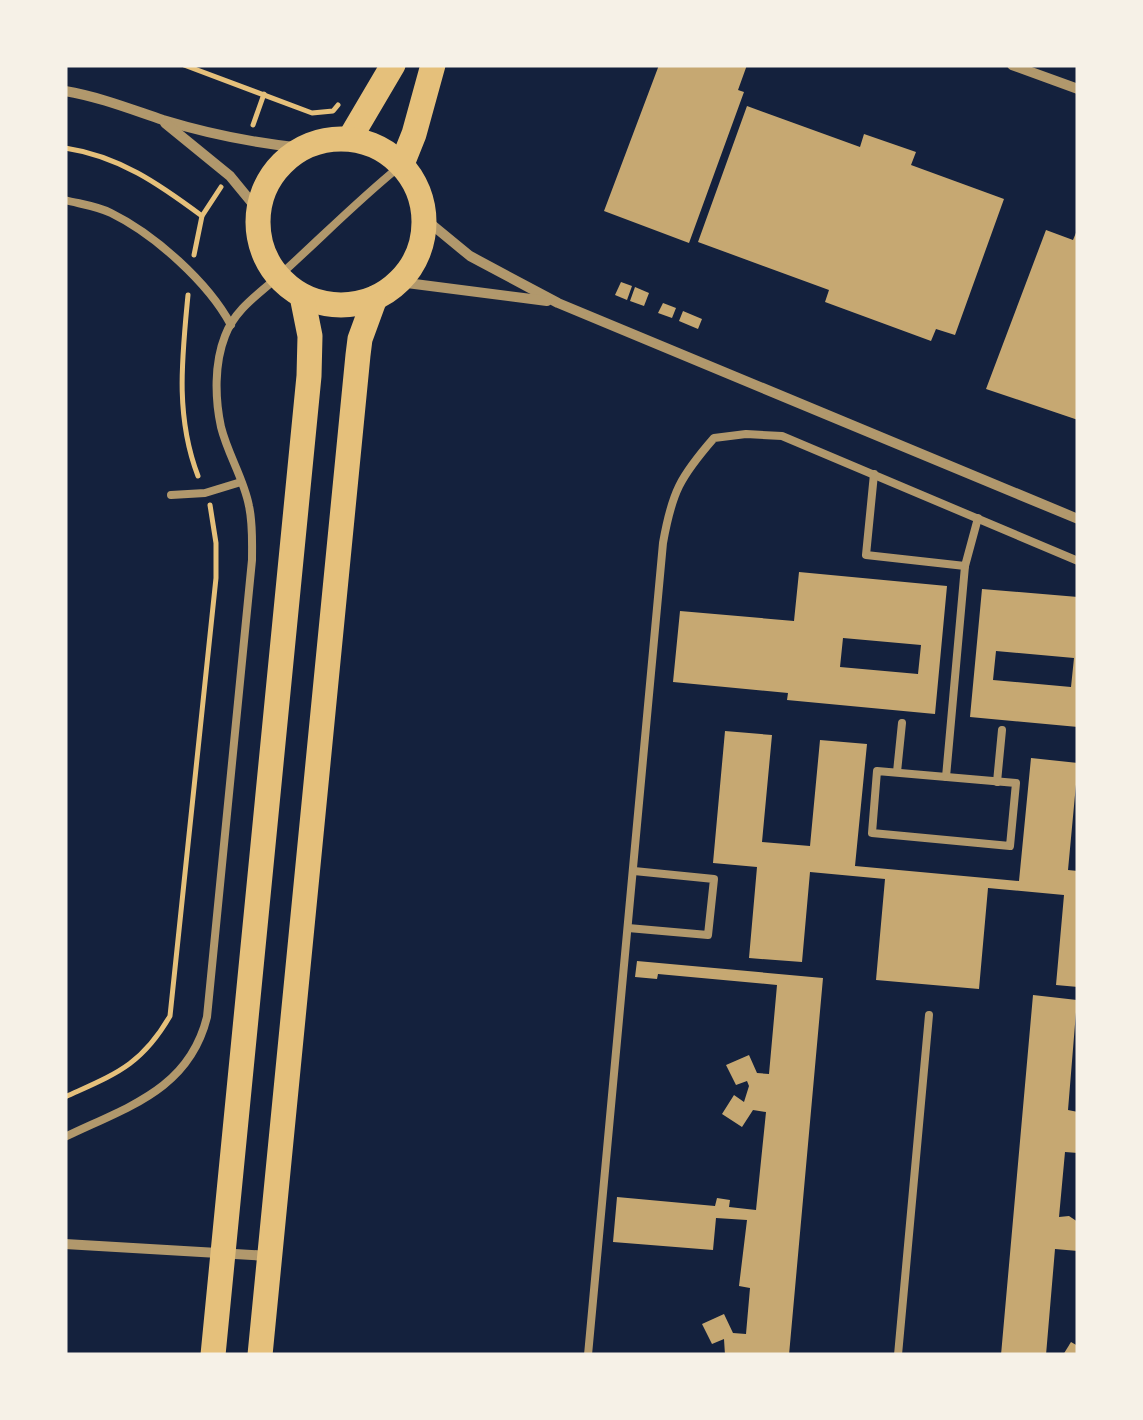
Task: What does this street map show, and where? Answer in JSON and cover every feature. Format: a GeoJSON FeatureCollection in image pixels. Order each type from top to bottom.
{"type":"FeatureCollection","features":[{"type":"Feature","properties":{"kind":"main road"},"geometry":{"type":"LineString","coordinates":[[350,138],[393,65]]}},
{"type":"Feature","properties":{"kind":"main road"},"geometry":{"type":"LineString","coordinates":[[402,164],[432,65]]}},
{"type":"Feature","properties":{"kind":"main road"},"geometry":{"type":"LineString","coordinates":[[350,138],[378,146],[402,164],[419,190],[425,219],[419,254],[399,282],[375,298],[351,305],[326,304],[302,296],[278,277],[260,246],[258,210],[266,184],[281,163],[302,148],[326,139],[350,138]]}},
{"type":"Feature","properties":{"kind":"main road"},"geometry":{"type":"LineString","coordinates":[[213,1355],[309,376],[310,336],[302,296]]}},
{"type":"Feature","properties":{"kind":"main road"},"geometry":{"type":"LineString","coordinates":[[260,1355],[358,355],[375,298]]}},
{"type":"Feature","properties":{"kind":"street"},"geometry":{"type":"LineString","coordinates":[[1012,65],[1078,89]]}},
{"type":"Feature","properties":{"kind":"street"},"geometry":{"type":"LineString","coordinates":[[65,92],[101,97],[160,119],[247,142],[302,148]]}},
{"type":"Feature","properties":{"kind":"street"},"geometry":{"type":"LineString","coordinates":[[160,119],[230,176],[258,210]]}},
{"type":"Feature","properties":{"kind":"street"},"geometry":{"type":"LineString","coordinates":[[425,219],[470,256],[558,303],[1078,518]]}},
{"type":"Feature","properties":{"kind":"street"},"geometry":{"type":"LineString","coordinates":[[399,282],[558,303]]}},
{"type":"Feature","properties":{"kind":"street"},"geometry":{"type":"LineString","coordinates":[[65,1244],[270,1256]]}},
{"type":"Feature","properties":{"kind":"lane"},"geometry":{"type":"LineString","coordinates":[[65,1137],[152,1094],[179,1072],[202,1037],[207,1016],[252,560],[249,504],[226,443],[217,396],[222,347],[230,325],[256,294],[402,164]]}},
{"type":"Feature","properties":{"kind":"lane"},"geometry":{"type":"LineString","coordinates":[[65,200],[106,210],[133,225],[190,272],[220,304],[230,325]]}},
{"type":"Feature","properties":{"kind":"lane"},"geometry":{"type":"LineString","coordinates":[[588,1355],[663,543],[670,501],[690,466],[714,438],[746,434],[782,436],[1078,560]]}},
{"type":"Feature","properties":{"kind":"lane"},"geometry":{"type":"LineString","coordinates":[[874,474],[866,555],[965,566]]}},
{"type":"Feature","properties":{"kind":"lane"},"geometry":{"type":"LineString","coordinates":[[171,495],[205,493],[241,482]]}},
{"type":"Feature","properties":{"kind":"lane"},"geometry":{"type":"LineString","coordinates":[[946,777],[965,566],[978,518]]}},
{"type":"Feature","properties":{"kind":"lane"},"geometry":{"type":"LineString","coordinates":[[897,772],[902,723]]}},
{"type":"Feature","properties":{"kind":"lane"},"geometry":{"type":"LineString","coordinates":[[997,782],[1002,730]]}},
{"type":"Feature","properties":{"kind":"lane"},"geometry":{"type":"LineString","coordinates":[[878,771],[946,777],[1016,784],[1010,846],[872,833],[878,771]]}},
{"type":"Feature","properties":{"kind":"lane"},"geometry":{"type":"LineString","coordinates":[[628,928],[708,935],[714,878],[634,870]]}},
{"type":"Feature","properties":{"kind":"lane"},"geometry":{"type":"LineString","coordinates":[[898,1355],[930,1015]]}},
{"type":"Feature","properties":{"kind":"path"},"geometry":{"type":"LineString","coordinates":[[184,65],[312,113],[333,110],[341,102]]}},
{"type":"Feature","properties":{"kind":"path"},"geometry":{"type":"LineString","coordinates":[[65,148],[104,156],[149,177],[202,216],[190,272],[181,408],[188,451],[215,527],[216,578],[170,1016],[134,1064],[65,1098]]}},
{"type":"Feature","properties":{"kind":"building"},"geometry":{"type":"Polygon","coordinates":[[[659,65],[747,65],[738,90],[744,92],[689,243],[604,211],[659,65]]]}},
{"type":"Feature","properties":{"kind":"building"},"geometry":{"type":"Polygon","coordinates":[[[747,106],[860,147],[864,134],[916,152],[911,165],[1004,199],[955,335],[936,329],[931,341],[825,302],[829,290],[698,242],[747,106]]]}},
{"type":"Feature","properties":{"kind":"building"},"geometry":{"type":"Polygon","coordinates":[[[1078,228],[1078,420],[986,389],[1046,230],[1073,240],[1078,228]]]}},
{"type":"Feature","properties":{"kind":"building"},"geometry":{"type":"Polygon","coordinates":[[[621,282],[632,286],[627,300],[615,295],[621,282]]]}},
{"type":"Feature","properties":{"kind":"building"},"geometry":{"type":"Polygon","coordinates":[[[635,287],[649,293],[644,306],[630,301],[635,287]]]}},
{"type":"Feature","properties":{"kind":"building"},"geometry":{"type":"Polygon","coordinates":[[[663,303],[676,308],[672,318],[658,313],[663,303]]]}},
{"type":"Feature","properties":{"kind":"building"},"geometry":{"type":"Polygon","coordinates":[[[683,311],[702,319],[698,329],[679,321],[683,311]]]}},
{"type":"Feature","properties":{"kind":"building"},"geometry":{"type":"Polygon","coordinates":[[[799,572],[947,586],[935,714],[787,700],[788,693],[673,682],[680,611],[794,621],[799,572]],[[843,638],[840,667],[918,674],[921,645],[843,638]]]}},
{"type":"Feature","properties":{"kind":"building"},"geometry":{"type":"Polygon","coordinates":[[[982,589],[1078,597],[1078,727],[970,717],[982,589]],[[996,651],[993,680],[1071,687],[1074,658],[996,651]]]}},
{"type":"Feature","properties":{"kind":"building"},"geometry":{"type":"Polygon","coordinates":[[[725,731],[772,735],[762,842],[810,846],[820,740],[867,744],[855,866],[1019,881],[1031,758],[1078,763],[1068,870],[1078,871],[1078,987],[1056,985],[1064,895],[988,888],[979,989],[876,980],[885,879],[810,872],[802,962],[749,958],[757,867],[713,863],[725,731]]]}},
{"type":"Feature","properties":{"kind":"building"},"geometry":{"type":"Polygon","coordinates":[[[637,961],[823,978],[789,1355],[725,1355],[724,1339],[712,1344],[702,1324],[724,1314],[733,1333],[746,1334],[750,1288],[739,1286],[747,1220],[716,1218],[713,1250],[613,1242],[617,1197],[715,1206],[717,1198],[730,1200],[729,1207],[756,1210],[766,1112],[753,1110],[742,1127],[722,1114],[734,1095],[744,1102],[749,1086],[747,1081],[736,1085],[726,1065],[749,1055],[757,1073],[769,1074],[777,985],[658,974],[657,979],[635,977],[637,961]]]}},
{"type":"Feature","properties":{"kind":"building"},"geometry":{"type":"Polygon","coordinates":[[[1033,995],[1077,1000],[1068,1110],[1078,1112],[1078,1153],[1065,1152],[1059,1217],[1069,1216],[1078,1222],[1078,1251],[1055,1249],[1046,1355],[1001,1355],[1033,995]]]}},
{"type":"Feature","properties":{"kind":"building"},"geometry":{"type":"Polygon","coordinates":[[[1071,1342],[1078,1346],[1078,1355],[1063,1355],[1071,1342]]]}}]}
